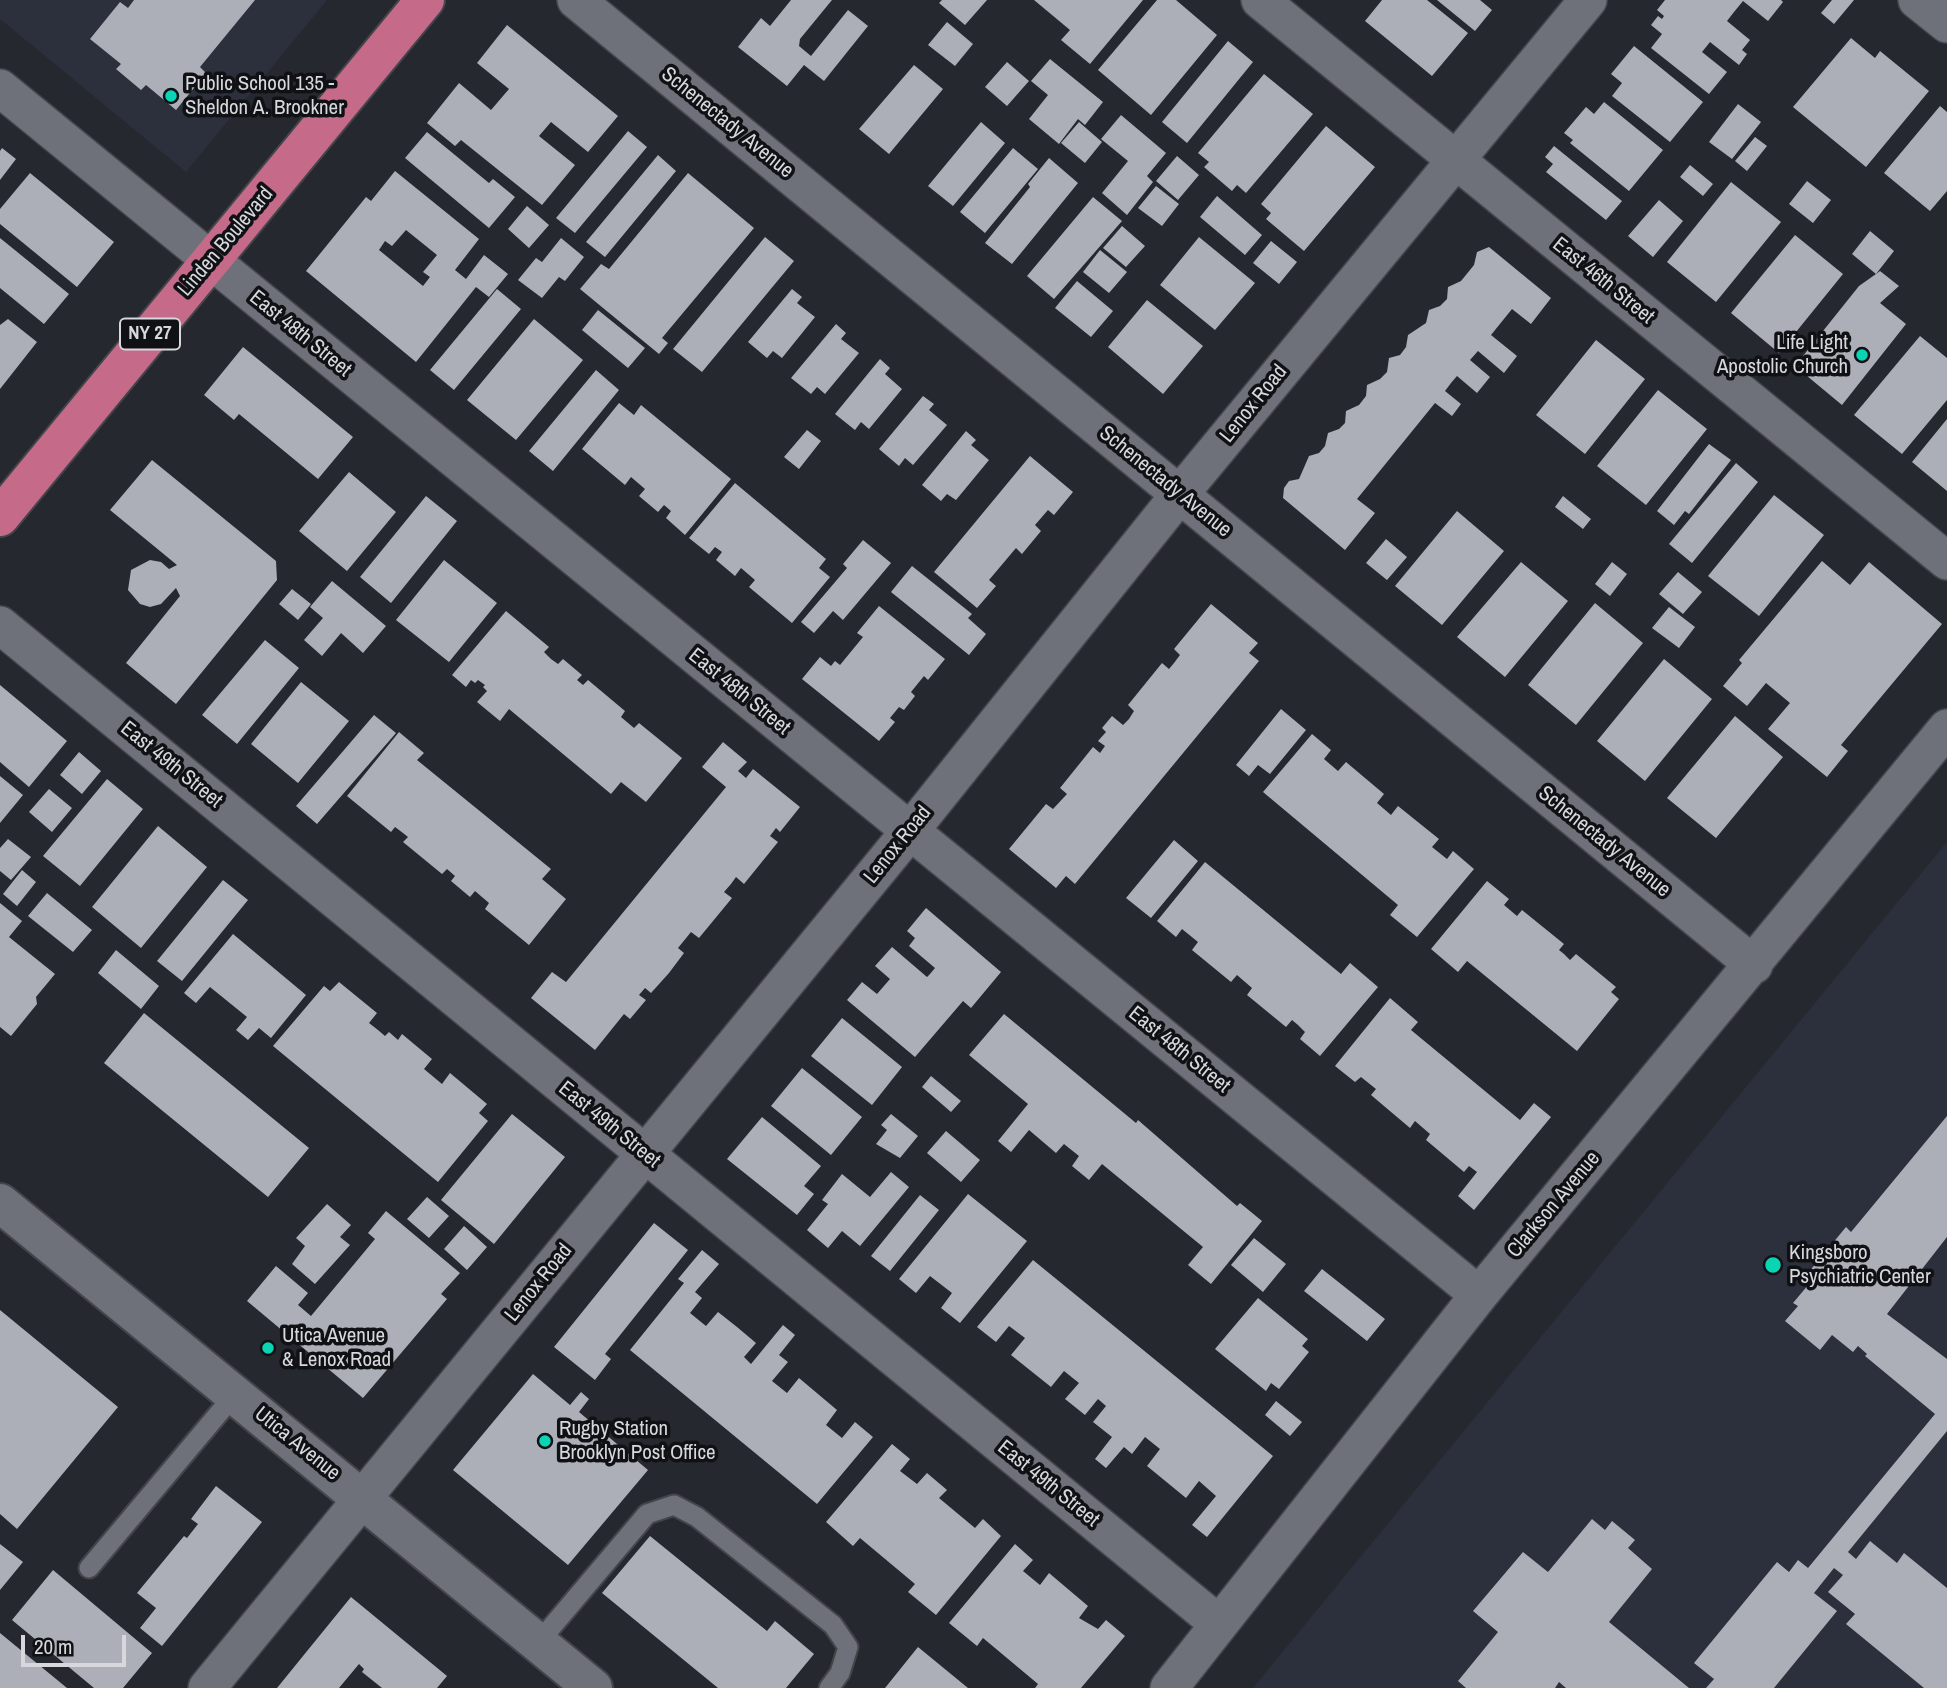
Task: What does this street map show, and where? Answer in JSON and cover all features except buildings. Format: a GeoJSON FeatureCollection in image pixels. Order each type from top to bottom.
{"type":"FeatureCollection","features":[{"type":"Feature","properties":{"kind":"highway","name":"Linden Boulevard"},"geometry":{"type":"LineString","coordinates":[[0,517],[425,0]]}},
{"type":"Feature","properties":{"kind":"main road","name":"Utica Avenue"},"geometry":{"type":"LineString","coordinates":[[0,1203],[592,1688]]}},
{"type":"Feature","properties":{"kind":"street","name":"Schenectady Avenue"},"geometry":{"type":"LineString","coordinates":[[576,0],[1754,965]]}},
{"type":"Feature","properties":{"kind":"street","name":"East 46th Street"},"geometry":{"type":"LineString","coordinates":[[1260,0],[1947,561]]}},
{"type":"Feature","properties":{"kind":"street","name":"Lenox Road"},"geometry":{"type":"LineString","coordinates":[[207,1688],[910,831],[1180,494],[1454,159],[1588,0]]}},
{"type":"Feature","properties":{"kind":"street"},"geometry":{"type":"LineString","coordinates":[[1917,0],[1947,24]]}},
{"type":"Feature","properties":{"kind":"street","name":"East 48th Street"},"geometry":{"type":"LineString","coordinates":[[0,88],[1479,1295]]}},
{"type":"Feature","properties":{"kind":"street","name":"East 49th Street"},"geometry":{"type":"LineString","coordinates":[[0,625],[1219,1624]]}},
{"type":"Feature","properties":{"kind":"street","name":"Clarkson Avenue"},"geometry":{"type":"LineString","coordinates":[[1169,1688],[1479,1295],[1947,728]]}},
{"type":"Feature","properties":{"kind":"lane"},"geometry":{"type":"LineString","coordinates":[[89,1567],[235,1394]]}},
{"type":"Feature","properties":{"kind":"lane"},"geometry":{"type":"LineString","coordinates":[[538,1643],[647,1514],[674,1504],[698,1517],[832,1625],[848,1647],[840,1673],[829,1688]]}},
{"type":"Feature","properties":{"kind":"shaded area","name":"Public School 135 - Sheldon A. Brookner"},"geometry":{"type":"Polygon","coordinates":[[[0,0],[327,0],[186,172],[0,19],[0,0]]]}},
{"type":"Feature","properties":{"kind":"shaded area","name":"Kingsboro Psychiatric Center"},"geometry":{"type":"Polygon","coordinates":[[[1947,842],[1947,1688],[1253,1688],[1947,842]]]}},
{"type":"Feature","properties":{"kind":"place","name":"Public School 135 - Sheldon A. Brookner"},"geometry":{"type":"Point","coordinates":[171,96]}},
{"type":"Feature","properties":{"kind":"place","name":"Life Light Apostolic Church"},"geometry":{"type":"Point","coordinates":[1862,355]}},
{"type":"Feature","properties":{"kind":"place","name":"Kingsboro Psychiatric Center"},"geometry":{"type":"Point","coordinates":[1773,1265]}},
{"type":"Feature","properties":{"kind":"place","name":"Utica Avenue & Lenox Road"},"geometry":{"type":"Point","coordinates":[268,1348]}},
{"type":"Feature","properties":{"kind":"place","name":"Rugby Station Brooklyn Post Office"},"geometry":{"type":"Point","coordinates":[545,1441]}}]}
